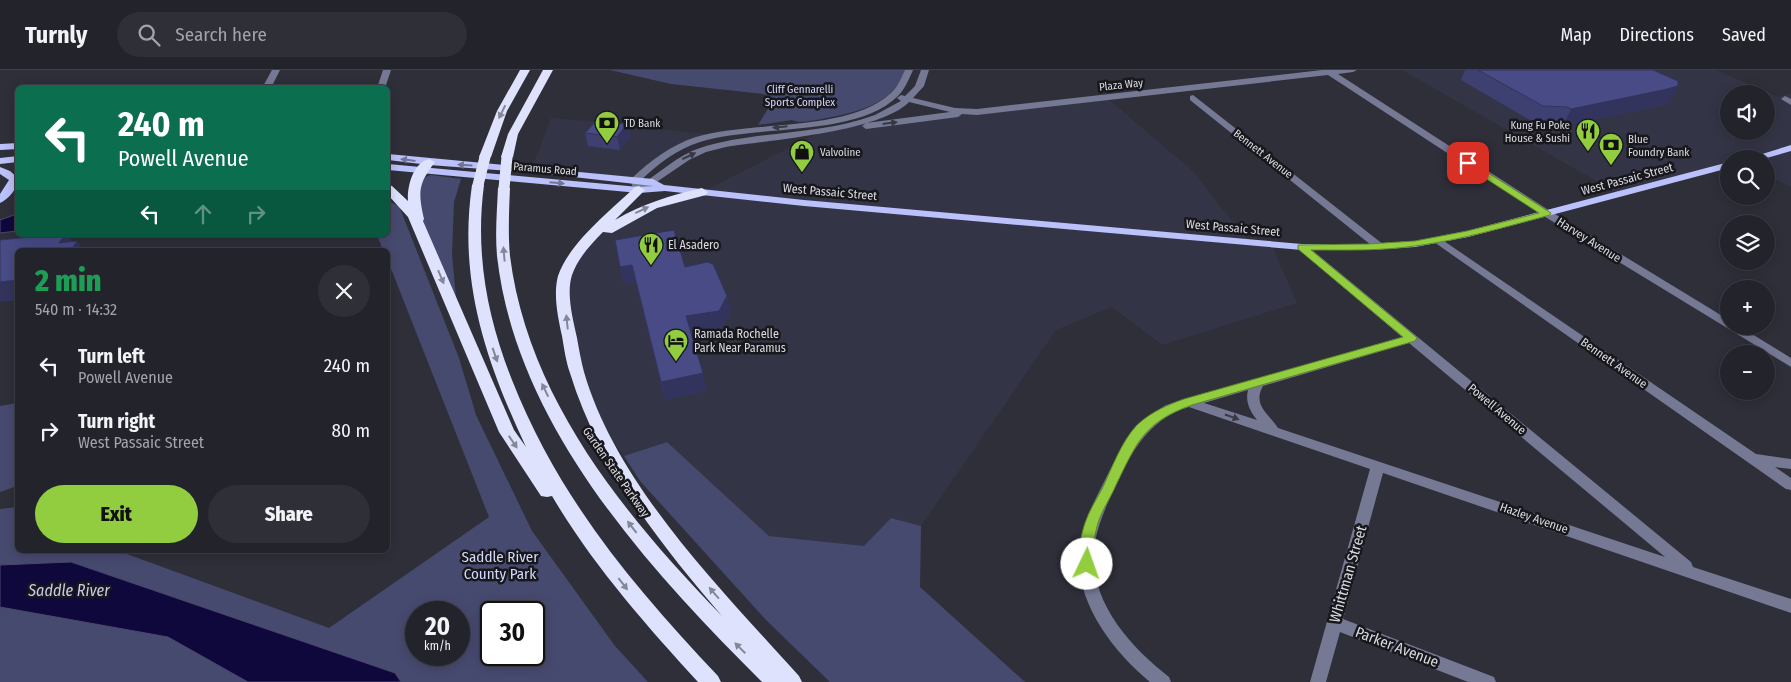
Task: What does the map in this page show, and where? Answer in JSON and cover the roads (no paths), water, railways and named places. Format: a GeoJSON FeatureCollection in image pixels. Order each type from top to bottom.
{"type":"FeatureCollection","features":[{"type":"Feature","properties":{"kind":"highway"},"geometry":{"type":"LineString","coordinates":[[525,70],[502,111],[485,157],[478,185],[474,234],[481,308],[507,390],[528,438],[556,490],[593,546]]}},
{"type":"Feature","properties":{"kind":"highway","name":"Garden State Parkway"},"geometry":{"type":"LineString","coordinates":[[548,70],[514,134],[507,157],[504,188],[502,230],[505,264],[512,302],[524,341],[565,430],[596,480],[682,587],[775,682]]}},
{"type":"Feature","properties":{"kind":"highway"},"geometry":{"type":"LineString","coordinates":[[422,232],[413,193],[416,177],[425,166]]}},
{"type":"Feature","properties":{"kind":"highway"},"geometry":{"type":"LineString","coordinates":[[637,185],[573,259],[565,276],[564,298],[568,336],[577,372],[591,410],[635,491],[696,572],[792,682]]}},
{"type":"Feature","properties":{"kind":"highway"},"geometry":{"type":"LineString","coordinates":[[390,191],[404,203],[422,232],[507,432],[546,490],[639,604],[711,682]]}},
{"type":"Feature","properties":{"kind":"highway"},"geometry":{"type":"LineString","coordinates":[[586,244],[642,210],[675,198],[702,192]]}},
{"type":"Feature","properties":{"kind":"main road"},"geometry":{"type":"LineString","coordinates":[[0,147],[15,146]]}},
{"type":"Feature","properties":{"kind":"main road"},"geometry":{"type":"LineString","coordinates":[[1775,152],[1791,148]]}},
{"type":"Feature","properties":{"kind":"main road"},"geometry":{"type":"LineString","coordinates":[[390,157],[425,166]]}},
{"type":"Feature","properties":{"kind":"main road"},"geometry":{"type":"LineString","coordinates":[[0,161],[15,160]]}},
{"type":"Feature","properties":{"kind":"main road","name":"Paramus Road"},"geometry":{"type":"LineString","coordinates":[[425,166],[728,195]]}},
{"type":"Feature","properties":{"kind":"main road"},"geometry":{"type":"LineString","coordinates":[[390,167],[425,166]]}},
{"type":"Feature","properties":{"kind":"main road","name":"West Passaic Street"},"geometry":{"type":"LineString","coordinates":[[728,195],[1302,247],[1380,247],[1438,240],[1720,167]]}},
{"type":"Feature","properties":{"kind":"main road"},"geometry":{"type":"LineString","coordinates":[[0,170],[7,173],[14,180],[8,192],[0,200]]}},
{"type":"Feature","properties":{"kind":"main road","name":"Paramus Road"},"geometry":{"type":"LineString","coordinates":[[653,182],[666,188]]}},
{"type":"Feature","properties":{"kind":"street"},"geometry":{"type":"LineString","coordinates":[[268,85],[276,70]]}},
{"type":"Feature","properties":{"kind":"street"},"geometry":{"type":"LineString","coordinates":[[381,85],[387,70]]}},
{"type":"Feature","properties":{"kind":"street"},"geometry":{"type":"LineString","coordinates":[[637,185],[651,164],[667,153],[699,139],[751,130],[838,120],[873,107],[893,96],[899,90],[909,70]]}},
{"type":"Feature","properties":{"kind":"street"},"geometry":{"type":"LineString","coordinates":[[824,130],[856,124],[877,117],[907,99],[918,88],[925,70]]}},
{"type":"Feature","properties":{"kind":"street","name":"Plaza Way"},"geometry":{"type":"LineString","coordinates":[[893,96],[955,110],[993,111],[1328,71],[1353,70]]}},
{"type":"Feature","properties":{"kind":"street","name":"Harvey Avenue"},"geometry":{"type":"LineString","coordinates":[[1328,71],[1546,213],[1720,320]]}},
{"type":"Feature","properties":{"kind":"street","name":"Bennett Avenue"},"geometry":{"type":"LineString","coordinates":[[1193,98],[1380,247]]}},
{"type":"Feature","properties":{"kind":"street"},"geometry":{"type":"LineString","coordinates":[[637,185],[653,182],[673,164],[702,150],[736,142],[993,111]]}},
{"type":"Feature","properties":{"kind":"street","name":"Bennett Avenue"},"geometry":{"type":"LineString","coordinates":[[1438,240],[1791,486]]}},
{"type":"Feature","properties":{"kind":"street","name":"Powell Avenue"},"geometry":{"type":"LineString","coordinates":[[1302,247],[1691,571]]}},
{"type":"Feature","properties":{"kind":"street","name":"Harvey Avenue"},"geometry":{"type":"LineString","coordinates":[[1745,335],[1791,363]]}},
{"type":"Feature","properties":{"kind":"street"},"geometry":{"type":"LineString","coordinates":[[1164,682],[1134,657],[1115,635],[1100,611],[1092,588],[1087,564],[1087,546],[1092,523],[1131,443],[1141,429],[1154,417],[1188,402],[1412,338]]}},
{"type":"Feature","properties":{"kind":"street","name":"Hazley Avenue"},"geometry":{"type":"LineString","coordinates":[[1259,382],[1254,392],[1255,409],[1262,419],[1276,432]]}},
{"type":"Feature","properties":{"kind":"street","name":"Hazley Avenue"},"geometry":{"type":"LineString","coordinates":[[1188,402],[1791,606]]}},
{"type":"Feature","properties":{"kind":"street"},"geometry":{"type":"LineString","coordinates":[[1752,458],[1791,464]]}},
{"type":"Feature","properties":{"kind":"street","name":"Whittman Street"},"geometry":{"type":"LineString","coordinates":[[1318,682],[1378,466]]}},
{"type":"Feature","properties":{"kind":"street","name":"Parker Avenue"},"geometry":{"type":"LineString","coordinates":[[1335,623],[1488,682]]}},
{"type":"Feature","properties":{"kind":"water"},"geometry":{"type":"Polygon","coordinates":[[[15,215],[15,231],[0,233],[0,220],[15,215]]]}},
{"type":"Feature","properties":{"kind":"water","name":"Saddle River"},"geometry":{"type":"Polygon","coordinates":[[[71,562],[395,673],[401,682],[248,682],[168,637],[0,607],[0,565],[71,562]]]}},
{"type":"Feature","properties":{"kind":"place","name":"TD Bank"},"geometry":{"type":"Point","coordinates":[607,144]}},
{"type":"Feature","properties":{"kind":"place","name":"Kung Fu Poke House & Sushi"},"geometry":{"type":"Point","coordinates":[1588,152]}},
{"type":"Feature","properties":{"kind":"place","name":"Blue Foundry Bank"},"geometry":{"type":"Point","coordinates":[1611,166]}},
{"type":"Feature","properties":{"kind":"place","name":"Valvoline"},"geometry":{"type":"Point","coordinates":[802,173]}},
{"type":"Feature","properties":{"kind":"place","name":"El Asadero"},"geometry":{"type":"Point","coordinates":[651,266]}},
{"type":"Feature","properties":{"kind":"place","name":"Ramada Rochelle Park Near Paramus"},"geometry":{"type":"Point","coordinates":[676,362]}},
{"type":"Feature","properties":{"kind":"park label","name":"Cliff Gennarelli Sports Complex"},"geometry":{"type":"Point","coordinates":[800,95]}},
{"type":"Feature","properties":{"kind":"park label","name":"Saddle River County Park"},"geometry":{"type":"Point","coordinates":[500,566]}}]}
